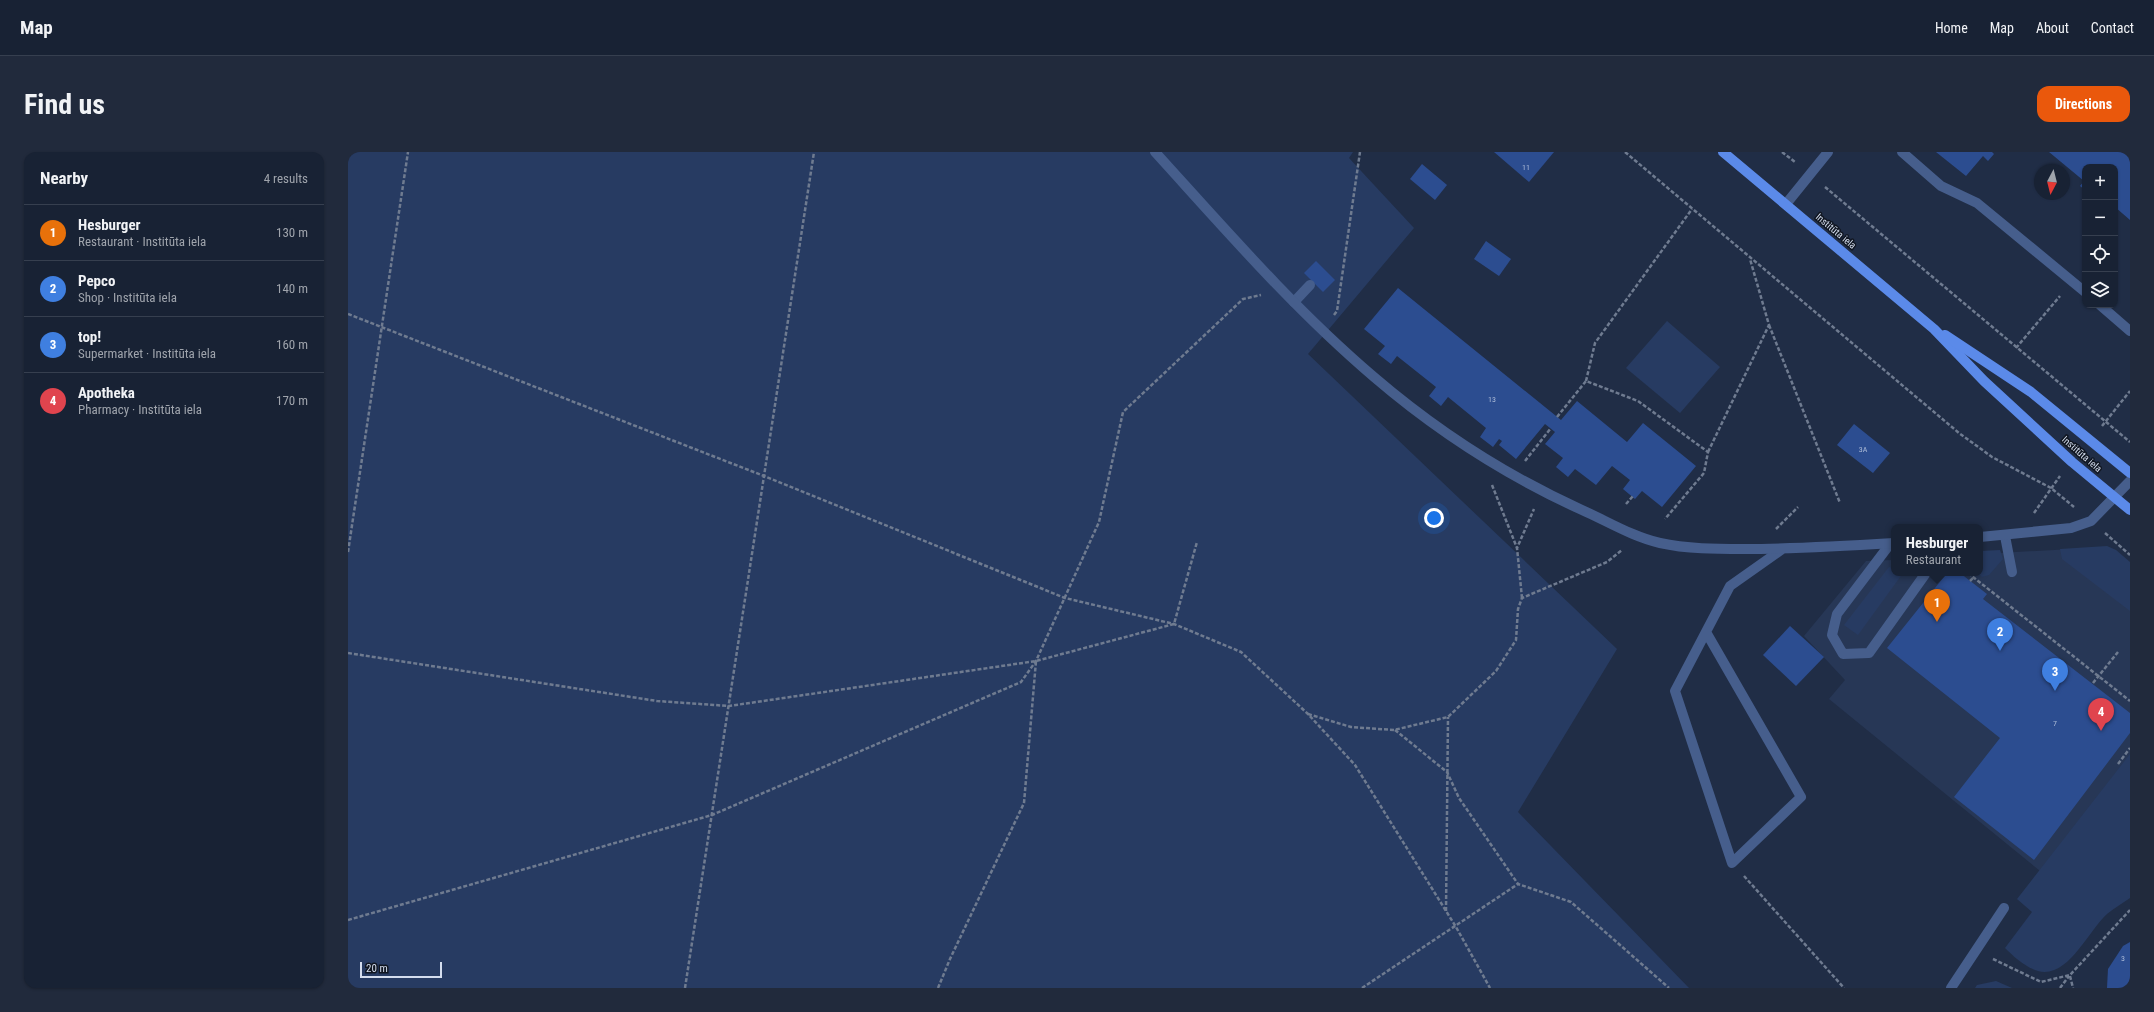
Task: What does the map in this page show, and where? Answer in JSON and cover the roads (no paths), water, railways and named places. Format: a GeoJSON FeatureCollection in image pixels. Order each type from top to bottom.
{"type":"FeatureCollection","features":[{"type":"Feature","properties":{"kind":"main road","name":"Institūta iela"},"geometry":{"type":"LineString","coordinates":[[1722,152],[1934,329],[1984,382],[2072,462],[2130,510]]}},
{"type":"Feature","properties":{"kind":"main road","name":"Institūta iela"},"geometry":{"type":"LineString","coordinates":[[1934,329],[2032,392],[2130,473]]}},
{"type":"Feature","properties":{"kind":"street"},"geometry":{"type":"LineString","coordinates":[[1155,152],[1282,290],[1374,378],[1426,418],[1490,463],[1541,492],[1641,536],[1667,544],[1711,549],[1776,550],[1891,543]]}},
{"type":"Feature","properties":{"kind":"street"},"geometry":{"type":"LineString","coordinates":[[1786,204],[1828,152]]}},
{"type":"Feature","properties":{"kind":"street"},"geometry":{"type":"LineString","coordinates":[[1902,152],[1941,186],[1977,203],[2082,289]]}},
{"type":"Feature","properties":{"kind":"street"},"geometry":{"type":"LineString","coordinates":[[1294,302],[1310,285]]}},
{"type":"Feature","properties":{"kind":"street"},"geometry":{"type":"LineString","coordinates":[[2103,308],[2130,331]]}},
{"type":"Feature","properties":{"kind":"street"},"geometry":{"type":"LineString","coordinates":[[1983,537],[2029,534],[2071,528],[2091,521],[2130,481]]}},
{"type":"Feature","properties":{"kind":"street"},"geometry":{"type":"LineString","coordinates":[[2005,536],[2012,572]]}},
{"type":"Feature","properties":{"kind":"street"},"geometry":{"type":"LineString","coordinates":[[1891,544],[1837,614],[1832,635],[1843,654],[1869,652],[1924,576]]}},
{"type":"Feature","properties":{"kind":"street"},"geometry":{"type":"LineString","coordinates":[[1706,632],[1801,797],[1732,863],[1675,691],[1730,586],[1776,550]]}},
{"type":"Feature","properties":{"kind":"street"},"geometry":{"type":"LineString","coordinates":[[1951,988],[2004,908]]}},
{"type":"Feature","properties":{"kind":"place","name":"Hesburger"},"geometry":{"type":"Point","coordinates":[1937,622]}},
{"type":"Feature","properties":{"kind":"place","name":"Pepco"},"geometry":{"type":"Point","coordinates":[2000,651]}},
{"type":"Feature","properties":{"kind":"place","name":"top!"},"geometry":{"type":"Point","coordinates":[2055,691]}},
{"type":"Feature","properties":{"kind":"place","name":"Apotheka"},"geometry":{"type":"Point","coordinates":[2101,731]}}]}
